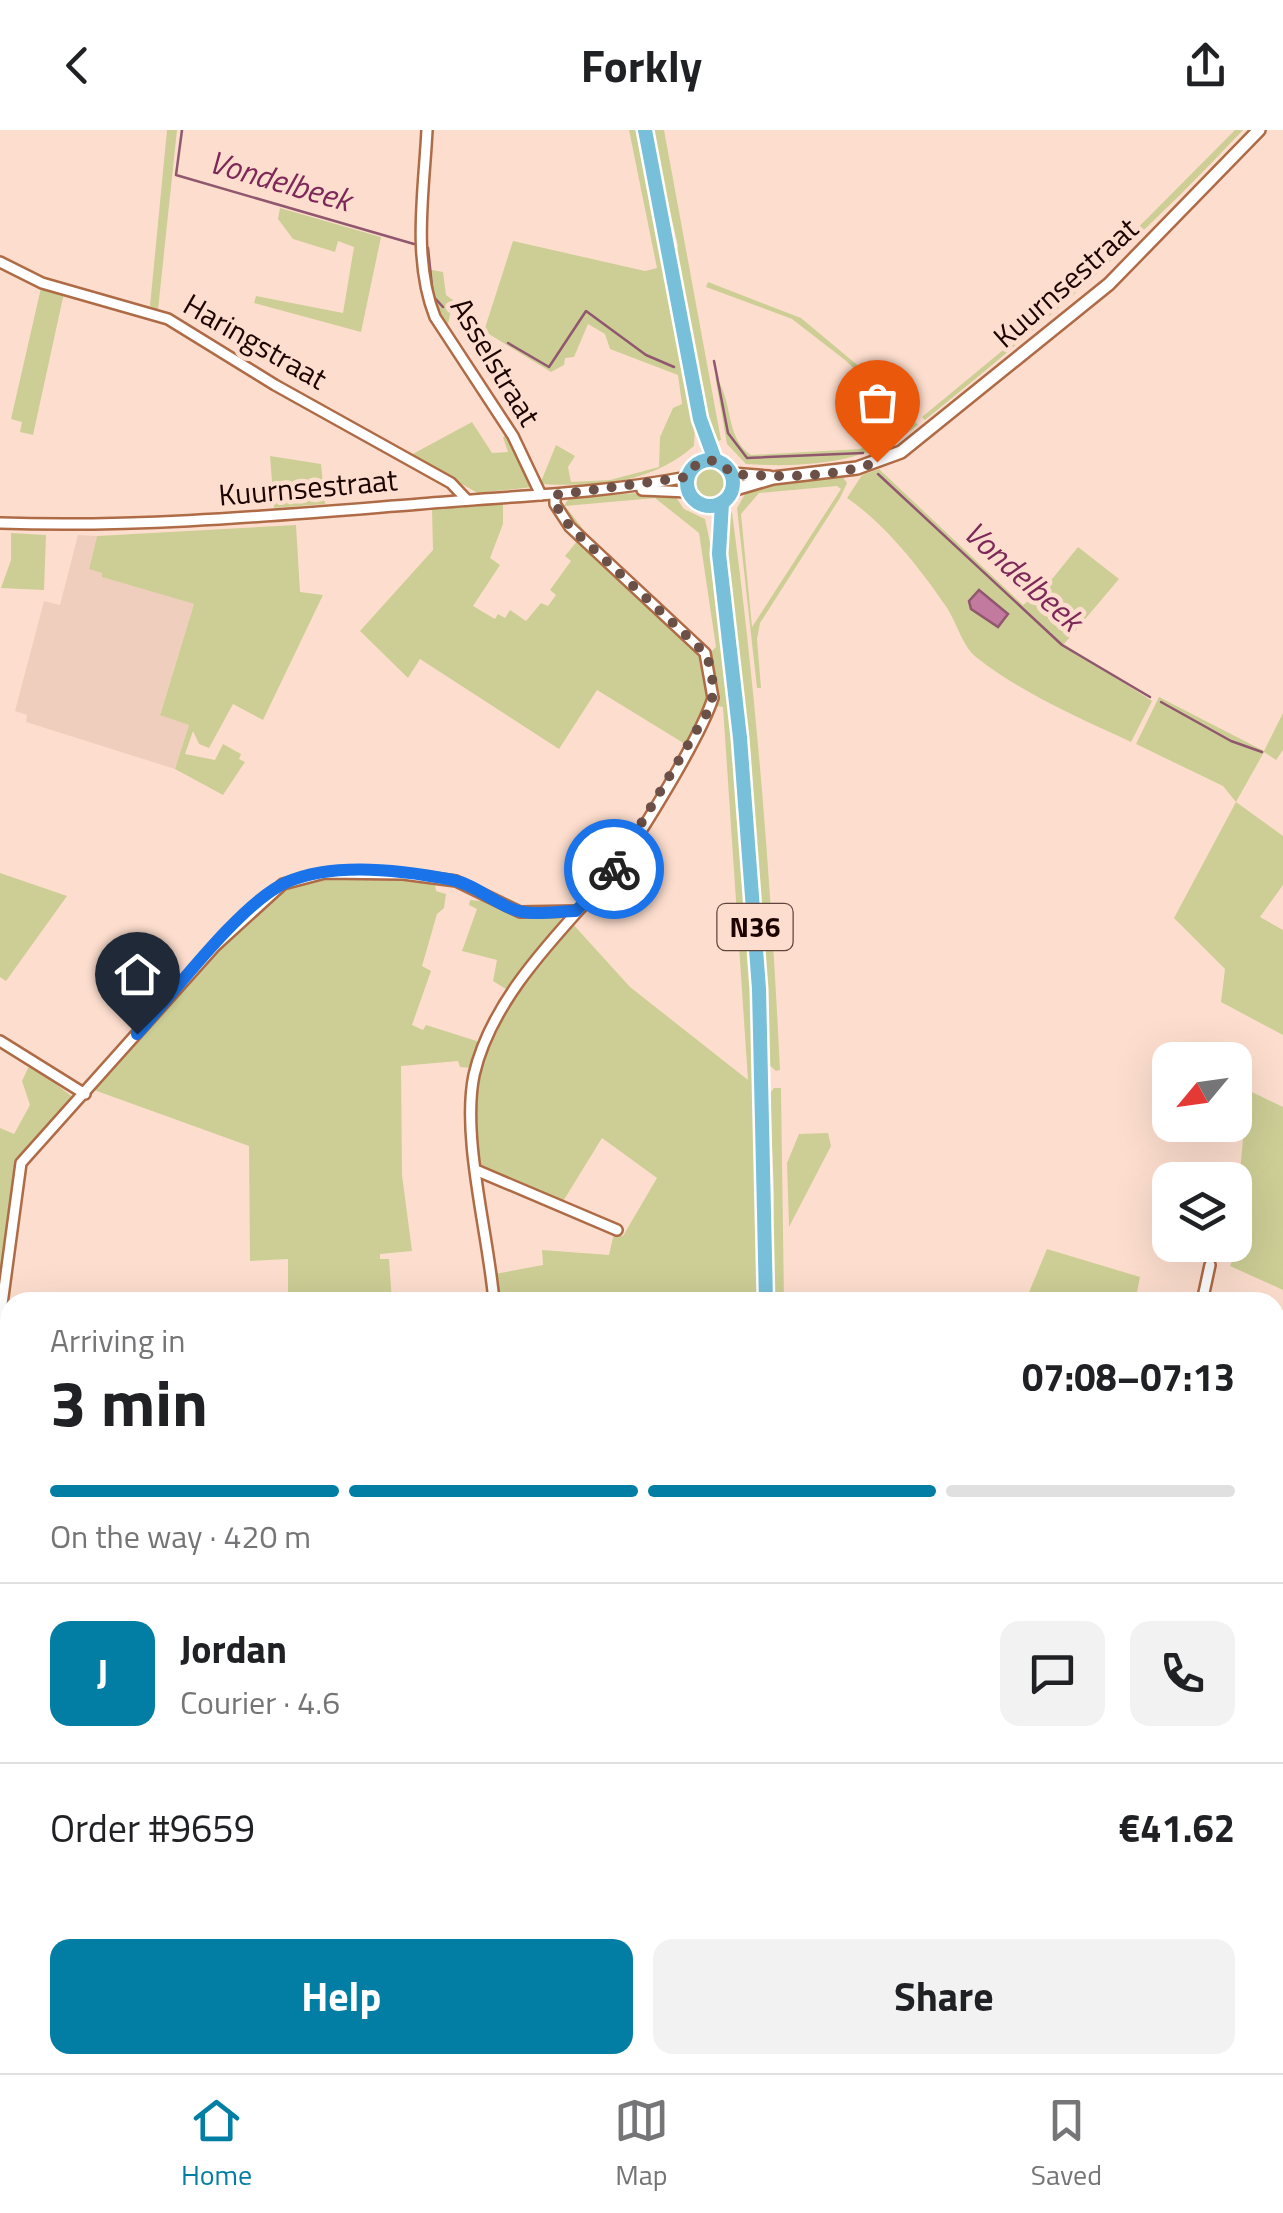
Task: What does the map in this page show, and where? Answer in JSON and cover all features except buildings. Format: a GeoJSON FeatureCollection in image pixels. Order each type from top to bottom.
{"type":"FeatureCollection","features":[{"type":"Feature","properties":{"kind":"main road"},"geometry":{"type":"LineString","coordinates":[[646,130],[700,418],[715,460],[731,474],[732,490],[722,503],[691,491],[698,462],[700,418]]}},
{"type":"Feature","properties":{"kind":"main road"},"geometry":{"type":"LineString","coordinates":[[698,462],[715,460]]}},
{"type":"Feature","properties":{"kind":"main road","name":"N36"},"geometry":{"type":"LineString","coordinates":[[691,491],[719,554]]}},
{"type":"Feature","properties":{"kind":"main road","name":"N36"},"geometry":{"type":"LineString","coordinates":[[722,503],[719,554],[753,893],[763,1080],[766,1292]]}},
{"type":"Feature","properties":{"kind":"street","name":"Asselstraat"},"geometry":{"type":"LineString","coordinates":[[428,130],[422,237],[428,297],[435,317],[513,436],[540,495]]}},
{"type":"Feature","properties":{"kind":"street","name":"Kuurnsestraat"},"geometry":{"type":"LineString","coordinates":[[732,490],[774,478],[868,466],[902,452],[1109,284],[1259,130]]}},
{"type":"Feature","properties":{"kind":"street","name":"Haringstraat"},"geometry":{"type":"LineString","coordinates":[[0,262],[42,283],[168,319],[274,386],[452,483],[467,500]]}},
{"type":"Feature","properties":{"kind":"street","name":"Kuurnsestraat"},"geometry":{"type":"LineString","coordinates":[[731,474],[774,478]]}},
{"type":"Feature","properties":{"kind":"street","name":"Kuurnsestraat"},"geometry":{"type":"LineString","coordinates":[[0,523],[76,526],[242,520],[620,489],[691,491]]}},
{"type":"Feature","properties":{"kind":"street"},"geometry":{"type":"LineString","coordinates":[[493,1292],[472,1094],[477,1067],[513,994],[576,911],[608,878],[634,839],[713,698],[705,653],[570,527],[555,504],[555,495]]}},
{"type":"Feature","properties":{"kind":"street"},"geometry":{"type":"LineString","coordinates":[[3,1292],[16,1174],[27,1155],[225,936],[266,896],[293,880],[352,871],[456,881],[520,912],[576,911]]}},
{"type":"Feature","properties":{"kind":"street"},"geometry":{"type":"LineString","coordinates":[[0,1041],[86,1094]]}},
{"type":"Feature","properties":{"kind":"street"},"geometry":{"type":"LineString","coordinates":[[478,1171],[617,1230]]}},
{"type":"Feature","properties":{"kind":"street"},"geometry":{"type":"LineString","coordinates":[[1204,1292],[1210,1265]]}},
{"type":"Feature","properties":{"kind":"shaded area"},"geometry":{"type":"Polygon","coordinates":[[[78,535],[97,536],[89,568],[103,573],[103,577],[194,604],[160,714],[189,725],[175,769],[26,722],[27,715],[15,711],[44,601],[60,605],[78,535]]]}},
{"type":"Feature","properties":{"kind":"shaded area"},"geometry":{"type":"Polygon","coordinates":[[[979,590],[1008,614],[998,627],[971,609],[969,601],[979,590]]]}},
{"type":"Feature","properties":{"kind":"green space"},"geometry":{"type":"Polygon","coordinates":[[[167,130],[177,130],[158,310],[150,306],[167,130]]]}},
{"type":"Feature","properties":{"kind":"green space"},"geometry":{"type":"Polygon","coordinates":[[[629,130],[639,130],[695,425],[694,446],[677,459],[641,476],[582,485],[540,484],[556,445],[575,456],[568,467],[571,482],[610,480],[659,467],[660,437],[673,408],[682,404],[678,375],[610,349],[605,334],[588,324],[574,357],[565,358],[564,365],[551,372],[484,331],[513,241],[645,271],[657,268],[629,130]]]}},
{"type":"Feature","properties":{"kind":"green space"},"geometry":{"type":"Polygon","coordinates":[[[651,130],[664,130],[721,440],[715,442],[706,422],[676,256],[678,246],[651,130]]]}},
{"type":"Feature","properties":{"kind":"green space"},"geometry":{"type":"Polygon","coordinates":[[[1235,130],[1243,130],[1089,281],[967,386],[925,420],[922,417],[1077,289],[1235,130]]]}},
{"type":"Feature","properties":{"kind":"green space"},"geometry":{"type":"Polygon","coordinates":[[[280,208],[381,237],[361,332],[254,303],[256,296],[343,313],[354,247],[338,241],[335,252],[293,239],[278,219],[280,208]]]}},
{"type":"Feature","properties":{"kind":"green space"},"geometry":{"type":"Polygon","coordinates":[[[426,269],[443,272],[446,295],[453,300],[448,324],[436,314],[426,269]]]}},
{"type":"Feature","properties":{"kind":"green space"},"geometry":{"type":"Polygon","coordinates":[[[708,282],[801,318],[892,394],[918,425],[879,448],[836,460],[746,464],[727,444],[715,376],[737,438],[751,455],[860,449],[910,421],[845,360],[792,319],[706,287],[708,282]]]}},
{"type":"Feature","properties":{"kind":"green space"},"geometry":{"type":"Polygon","coordinates":[[[41,288],[64,293],[33,435],[20,432],[22,422],[11,419],[41,288]]]}},
{"type":"Feature","properties":{"kind":"green space"},"geometry":{"type":"Polygon","coordinates":[[[472,422],[492,453],[508,452],[503,437],[507,435],[533,487],[478,493],[409,456],[472,422]]]}},
{"type":"Feature","properties":{"kind":"green space"},"geometry":{"type":"Polygon","coordinates":[[[270,456],[321,464],[325,504],[274,508],[270,456]]]}},
{"type":"Feature","properties":{"kind":"green space"},"geometry":{"type":"Polygon","coordinates":[[[709,466],[721,471],[726,483],[721,495],[709,500],[697,495],[692,483],[697,471],[709,466]]]}},
{"type":"Feature","properties":{"kind":"green space"},"geometry":{"type":"Polygon","coordinates":[[[879,469],[1023,605],[1044,589],[1078,547],[1119,579],[1064,644],[1152,701],[1131,742],[1031,693],[971,652],[945,605],[913,561],[875,520],[847,498],[862,475],[879,469]]]}},
{"type":"Feature","properties":{"kind":"green space"},"geometry":{"type":"Polygon","coordinates":[[[842,476],[847,483],[760,623],[757,639],[761,688],[757,688],[737,508],[748,489],[842,476]],[[837,486],[759,493],[741,514],[752,627],[841,489],[837,486]]]}},
{"type":"Feature","properties":{"kind":"green space"},"geometry":{"type":"Polygon","coordinates":[[[652,492],[675,496],[684,509],[705,519],[715,566],[756,1020],[761,1292],[496,1292],[495,1274],[543,1265],[542,1250],[609,1255],[614,1233],[623,1236],[657,1178],[602,1138],[562,1203],[481,1167],[474,1133],[475,1099],[482,1067],[511,1005],[571,922],[630,987],[748,1080],[723,707],[716,706],[710,653],[570,524],[562,509],[569,498],[652,492]],[[655,498],[565,506],[598,548],[712,651],[716,647],[699,533],[655,498]]]}},
{"type":"Feature","properties":{"kind":"green space"},"geometry":{"type":"Polygon","coordinates":[[[503,504],[503,524],[490,558],[500,565],[473,606],[495,619],[498,614],[505,618],[510,610],[526,621],[541,603],[548,606],[556,595],[550,590],[571,561],[565,556],[578,540],[703,655],[709,693],[705,711],[685,744],[597,690],[559,749],[420,659],[408,678],[360,631],[433,550],[432,509],[503,504]]]}},
{"type":"Feature","properties":{"kind":"green space"},"geometry":{"type":"Polygon","coordinates":[[[732,512],[762,791],[780,1070],[776,1071],[768,1064],[745,728],[722,538],[725,517],[732,512]]]}},
{"type":"Feature","properties":{"kind":"green space"},"geometry":{"type":"Polygon","coordinates":[[[296,525],[300,592],[323,595],[263,720],[233,704],[209,748],[199,744],[193,731],[185,754],[215,760],[223,744],[241,754],[239,759],[245,762],[223,795],[175,769],[189,725],[160,715],[194,604],[102,577],[102,573],[89,569],[97,536],[296,525]]]}},
{"type":"Feature","properties":{"kind":"green space"},"geometry":{"type":"Polygon","coordinates":[[[11,533],[46,535],[44,590],[1,588],[11,560],[11,533]]]}},
{"type":"Feature","properties":{"kind":"green space"},"geometry":{"type":"Polygon","coordinates":[[[1159,697],[1264,751],[1283,713],[1283,750],[1276,760],[1264,752],[1236,802],[1223,786],[1136,744],[1159,697]]]}},
{"type":"Feature","properties":{"kind":"green space"},"geometry":{"type":"Polygon","coordinates":[[[1236,802],[1283,836],[1283,885],[1260,917],[1283,930],[1283,1035],[1221,1002],[1225,969],[1174,918],[1236,802]]]}},
{"type":"Feature","properties":{"kind":"green space"},"geometry":{"type":"Polygon","coordinates":[[[0,873],[67,896],[6,981],[0,977],[0,873]]]}},
{"type":"Feature","properties":{"kind":"green space"},"geometry":{"type":"Polygon","coordinates":[[[364,873],[456,883],[510,912],[559,915],[562,923],[509,991],[493,981],[497,960],[462,951],[477,909],[469,905],[470,900],[481,901],[462,888],[435,884],[436,891],[446,894],[444,908],[437,914],[422,966],[431,971],[412,1025],[423,1030],[426,1025],[483,1043],[471,1068],[460,1067],[458,1061],[401,1066],[402,1175],[412,1251],[380,1254],[380,1259],[389,1259],[391,1292],[288,1292],[288,1259],[250,1261],[249,1146],[94,1090],[177,992],[279,890],[303,880],[364,873]]]}},
{"type":"Feature","properties":{"kind":"green space"},"geometry":{"type":"Polygon","coordinates":[[[30,1064],[74,1098],[15,1167],[0,1292],[0,1128],[14,1134],[30,1105],[22,1081],[30,1064]]]}},
{"type":"Feature","properties":{"kind":"green space"},"geometry":{"type":"Polygon","coordinates":[[[781,1088],[784,1292],[771,1292],[774,1194],[770,1093],[781,1088]]]}},
{"type":"Feature","properties":{"kind":"green space"},"geometry":{"type":"Polygon","coordinates":[[[1252,1092],[1283,1107],[1283,1290],[1230,1266],[1232,1262],[1252,1262],[1252,1162],[1241,1162],[1243,1142],[1252,1142],[1252,1092]]]}},
{"type":"Feature","properties":{"kind":"green space"},"geometry":{"type":"Polygon","coordinates":[[[828,1133],[831,1146],[789,1227],[787,1163],[799,1134],[828,1133]]]}},
{"type":"Feature","properties":{"kind":"green space"},"geometry":{"type":"Polygon","coordinates":[[[1047,1249],[1140,1277],[1137,1292],[1029,1292],[1047,1249]]]}},
{"type":"Feature","properties":{"kind":"waterway","name":"Vondelbeek"},"geometry":{"type":"LineString","coordinates":[[182,130],[176,175],[414,244]]}},
{"type":"Feature","properties":{"kind":"waterway","name":"Vondelbeek"},"geometry":{"type":"LineString","coordinates":[[428,248],[433,296],[443,307]]}},
{"type":"Feature","properties":{"kind":"waterway","name":"Vondelbeek"},"geometry":{"type":"LineString","coordinates":[[508,343],[549,367],[586,311],[646,355],[674,367]]}},
{"type":"Feature","properties":{"kind":"waterway","name":"Vondelbeek"},"geometry":{"type":"LineString","coordinates":[[714,361],[728,433],[747,458],[863,453]]}},
{"type":"Feature","properties":{"kind":"waterway","name":"Vondelbeek"},"geometry":{"type":"LineString","coordinates":[[878,474],[1062,645],[1150,697]]}},
{"type":"Feature","properties":{"kind":"waterway","name":"Vondelbeek"},"geometry":{"type":"LineString","coordinates":[[1161,702],[1231,741],[1262,752]]}},
{"type":"Feature","properties":{"kind":"way so far"},"geometry":{"type":"LineString","coordinates":[[614,869],[710,708],[710,662],[705,653],[570,527],[560,515],[555,495],[687,477],[694,465],[704,460],[722,463],[731,474],[774,478],[832,473],[877,462]]}},
{"type":"Feature","properties":{"kind":"route"},"geometry":{"type":"LineString","coordinates":[[137,1034],[246,915],[283,884],[302,876],[352,871],[403,874],[456,881],[520,912],[576,911],[614,869]]}}]}
